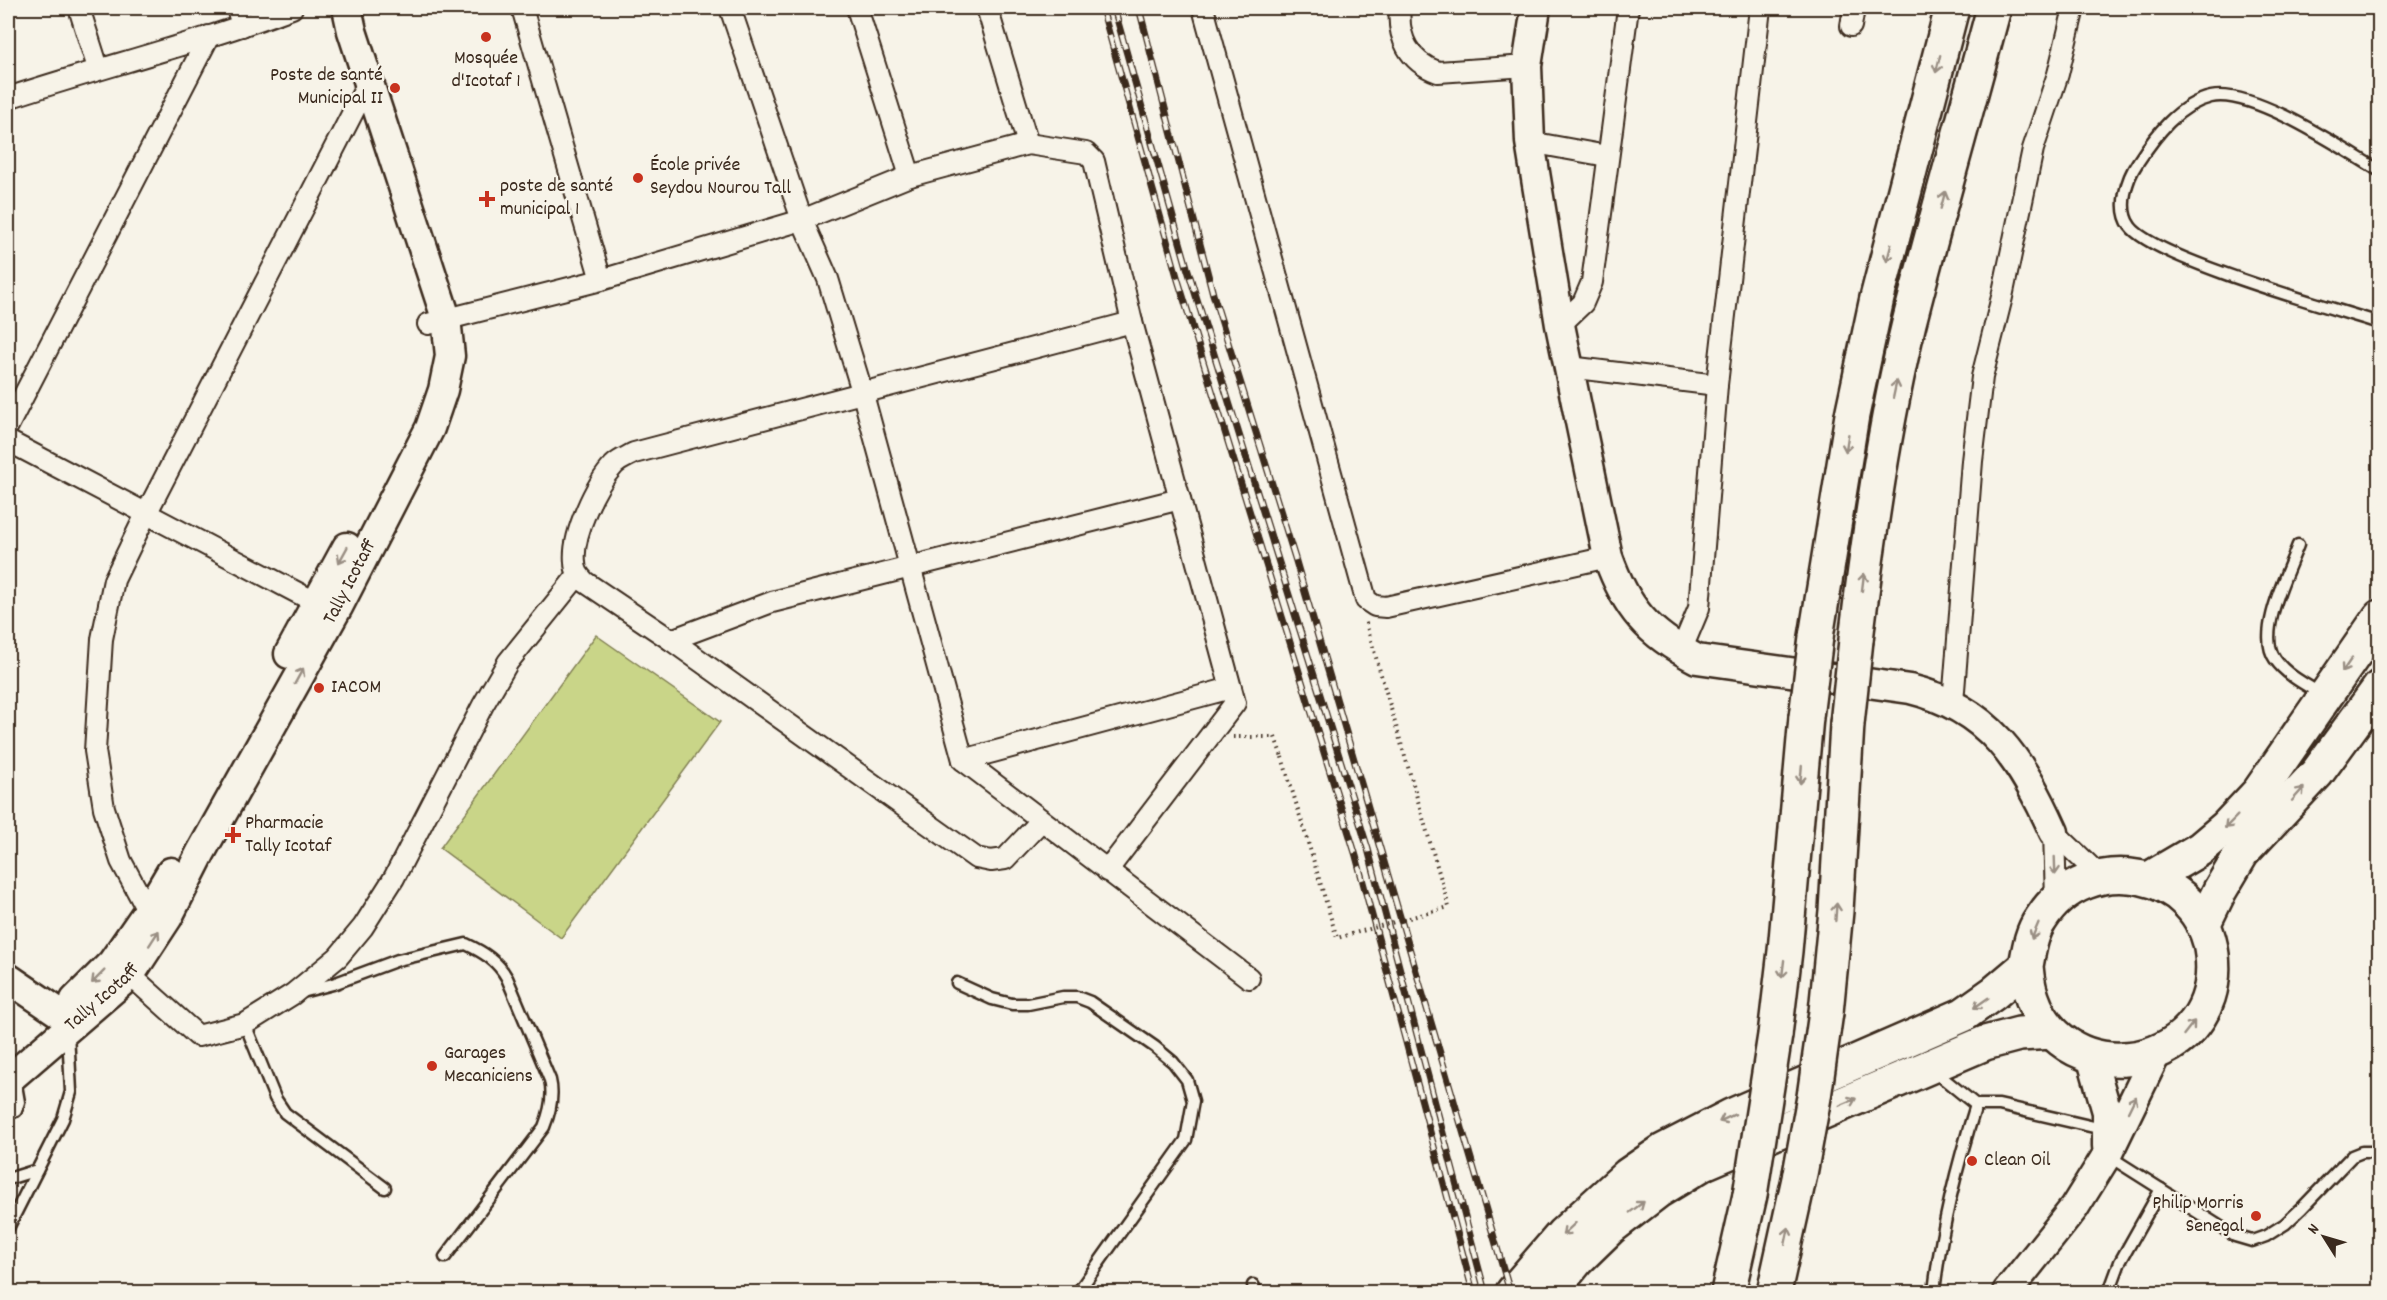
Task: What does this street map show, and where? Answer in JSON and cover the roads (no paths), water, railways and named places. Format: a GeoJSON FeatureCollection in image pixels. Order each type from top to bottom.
{"type":"FeatureCollection","features":[{"type":"Feature","properties":{"kind":"highway"},"geometry":{"type":"LineString","coordinates":[[1728,1293],[1750,1195],[1775,1035],[1806,717],[1816,637],[1851,415],[1877,298],[1952,8]]}},
{"type":"Feature","properties":{"kind":"highway"},"geometry":{"type":"LineString","coordinates":[[1774,1293],[1800,1174],[1826,1012],[1836,911],[1847,724],[1870,529],[1888,423],[1909,323],[1994,8]]}},
{"type":"Feature","properties":{"kind":"highway"},"geometry":{"type":"LineString","coordinates":[[2150,879],[2200,849],[2259,792],[2379,617]]}},
{"type":"Feature","properties":{"kind":"highway"},"geometry":{"type":"LineString","coordinates":[[2203,925],[2242,853],[2317,772],[2379,687]]}},
{"type":"Feature","properties":{"kind":"highway"},"geometry":{"type":"LineString","coordinates":[[2125,874],[2150,879],[2166,886],[2181,897],[2203,925],[2212,954],[2212,964],[2211,984],[2201,1012],[2182,1036],[2157,1053],[2124,1060],[2091,1056],[2070,1047],[2043,1021],[2033,1001],[2027,981],[2026,966],[2030,942],[2040,919],[2056,900],[2076,885],[2100,876],[2125,874]]}},
{"type":"Feature","properties":{"kind":"highway"},"geometry":{"type":"LineString","coordinates":[[1543,1279],[1563,1234],[1628,1175],[1663,1151],[1731,1116],[1963,1015],[2026,966]]}},
{"type":"Feature","properties":{"kind":"highway"},"geometry":{"type":"LineString","coordinates":[[1513,1293],[1577,1260],[1610,1227],[1658,1191],[1704,1163],[1985,1043],[2019,1034],[2052,1032]]}},
{"type":"Feature","properties":{"kind":"street"},"geometry":{"type":"LineString","coordinates":[[79,8],[98,68]]}},
{"type":"Feature","properties":{"kind":"street"},"geometry":{"type":"LineString","coordinates":[[8,98],[98,68],[209,36],[239,17],[292,8]]}},
{"type":"Feature","properties":{"kind":"street","name":"Tally Icotaff"},"geometry":{"type":"LineString","coordinates":[[9,1070],[65,1022],[130,975],[168,917],[201,852],[338,607],[430,428],[443,390],[450,356],[362,93],[334,35],[329,8]]}},
{"type":"Feature","properties":{"kind":"street","name":"Tally Icotaff"},"geometry":{"type":"LineString","coordinates":[[347,8],[362,93]]}},
{"type":"Feature","properties":{"kind":"street"},"geometry":{"type":"LineString","coordinates":[[522,8],[601,280]]}},
{"type":"Feature","properties":{"kind":"street"},"geometry":{"type":"LineString","coordinates":[[730,8],[802,220],[828,279],[862,391],[963,760],[1249,978]]}},
{"type":"Feature","properties":{"kind":"street"},"geometry":{"type":"LineString","coordinates":[[857,8],[909,176]]}},
{"type":"Feature","properties":{"kind":"street"},"geometry":{"type":"LineString","coordinates":[[987,8],[1028,144]]}},
{"type":"Feature","properties":{"kind":"street"},"geometry":{"type":"LineString","coordinates":[[1203,8],[1366,600],[1375,606],[1386,607],[1608,557]]}},
{"type":"Feature","properties":{"kind":"street"},"geometry":{"type":"LineString","coordinates":[[1400,8],[1399,20],[1403,41],[1411,56],[1425,68],[1438,72],[1527,66]]}},
{"type":"Feature","properties":{"kind":"street"},"geometry":{"type":"LineString","coordinates":[[1536,8],[1527,66],[1530,142],[1560,325],[1608,557],[1618,586],[1629,604],[1673,647],[1697,659],[1910,689],[1953,703],[1978,721],[2007,749],[2019,764],[2054,832],[2100,876]]}},
{"type":"Feature","properties":{"kind":"street"},"geometry":{"type":"LineString","coordinates":[[1560,325],[1583,303],[1592,282],[1628,8]]}},
{"type":"Feature","properties":{"kind":"street"},"geometry":{"type":"LineString","coordinates":[[1953,703],[1972,461],[1982,377],[2002,297],[2033,149],[2058,74],[2074,8]]}},
{"type":"Feature","properties":{"kind":"street"},"geometry":{"type":"LineString","coordinates":[[1682,651],[1699,608],[1717,384],[1753,9]]}},
{"type":"Feature","properties":{"kind":"street"},"geometry":{"type":"LineString","coordinates":[[8,426],[209,36]]}},
{"type":"Feature","properties":{"kind":"street"},"geometry":{"type":"LineString","coordinates":[[148,911],[121,861],[104,808],[95,751],[102,639],[114,580],[362,93]]}},
{"type":"Feature","properties":{"kind":"street"},"geometry":{"type":"LineString","coordinates":[[1530,142],[1607,156]]}},
{"type":"Feature","properties":{"kind":"street"},"geometry":{"type":"LineString","coordinates":[[437,321],[601,280],[802,220],[909,176],[1028,144],[1086,153],[1094,161],[1132,322],[1235,703],[1107,871]]}},
{"type":"Feature","properties":{"kind":"street","name":"Tally Icotaff"},"geometry":{"type":"LineString","coordinates":[[65,1022],[112,963],[148,911],[184,850],[413,427],[425,391],[437,321]]}},
{"type":"Feature","properties":{"kind":"street"},"geometry":{"type":"LineString","coordinates":[[1041,821],[1005,859],[992,861],[976,858],[671,640],[585,582],[578,574],[575,562],[576,543],[586,511],[602,481],[615,464],[634,453],[862,391],[1132,322]]}},
{"type":"Feature","properties":{"kind":"street"},"geometry":{"type":"LineString","coordinates":[[1569,368],[1717,384]]}},
{"type":"Feature","properties":{"kind":"street"},"geometry":{"type":"LineString","coordinates":[[8,441],[147,512],[316,603]]}},
{"type":"Feature","properties":{"kind":"street"},"geometry":{"type":"LineString","coordinates":[[671,640],[772,602],[1180,499]]}},
{"type":"Feature","properties":{"kind":"street"},"geometry":{"type":"LineString","coordinates":[[130,975],[198,1036],[245,1024],[293,994],[338,957],[363,927],[394,878],[483,705],[508,662],[578,574]]}},
{"type":"Feature","properties":{"kind":"street"},"geometry":{"type":"LineString","coordinates":[[963,760],[1231,688]]}},
{"type":"Feature","properties":{"kind":"street"},"geometry":{"type":"LineString","coordinates":[[2054,832],[2056,900]]}},
{"type":"Feature","properties":{"kind":"street"},"geometry":{"type":"LineString","coordinates":[[8,978],[65,1022]]}},
{"type":"Feature","properties":{"kind":"street"},"geometry":{"type":"LineString","coordinates":[[2007,1293],[2074,1208],[2107,1142],[2157,1053]]}},
{"type":"Feature","properties":{"kind":"street"},"geometry":{"type":"LineString","coordinates":[[2091,1056],[2107,1112],[2107,1142]]}},
{"type":"Feature","properties":{"kind":"lane"},"geometry":{"type":"LineString","coordinates":[[2379,171],[2298,123],[2247,99],[2212,97],[2187,108],[2163,128],[2143,153],[2132,171],[2125,192],[2125,210],[2130,227],[2150,241],[2176,254],[2240,278],[2379,323]]}},
{"type":"Feature","properties":{"kind":"lane"},"geometry":{"type":"LineString","coordinates":[[2298,545],[2271,617],[2269,638],[2273,658],[2289,674],[2325,696]]}},
{"type":"Feature","properties":{"kind":"lane"},"geometry":{"type":"LineString","coordinates":[[293,994],[333,984],[398,960],[466,944],[482,952],[502,968],[550,1080],[552,1096],[550,1107],[544,1127],[445,1257]]}},
{"type":"Feature","properties":{"kind":"lane"},"geometry":{"type":"LineString","coordinates":[[957,983],[992,999],[1012,1004],[1028,1004],[1063,997],[1077,997],[1090,1002],[1155,1047],[1173,1062],[1187,1080],[1193,1101],[1186,1140],[1078,1293]]}},
{"type":"Feature","properties":{"kind":"lane"},"geometry":{"type":"LineString","coordinates":[[8,1227],[63,1119],[70,1092],[65,1022]]}},
{"type":"Feature","properties":{"kind":"lane"},"geometry":{"type":"LineString","coordinates":[[245,1024],[275,1098],[285,1113],[385,1188]]}},
{"type":"Feature","properties":{"kind":"lane"},"geometry":{"type":"LineString","coordinates":[[1928,1066],[1977,1105],[2000,1105],[2107,1142],[2161,1189],[2235,1236],[2252,1241],[2266,1236],[2285,1224],[2318,1194],[2352,1156],[2362,1152],[2379,1152]]}},
{"type":"Feature","properties":{"kind":"lane"},"geometry":{"type":"LineString","coordinates":[[9,1070],[19,1101],[16,1111]]}},
{"type":"Feature","properties":{"kind":"lane"},"geometry":{"type":"LineString","coordinates":[[1934,1293],[1939,1252],[1967,1134],[1977,1105]]}},
{"type":"Feature","properties":{"kind":"lane"},"geometry":{"type":"LineString","coordinates":[[8,1179],[37,1170]]}},
{"type":"Feature","properties":{"kind":"lane"},"geometry":{"type":"LineString","coordinates":[[2109,1293],[2120,1262],[2161,1189]]}},
{"type":"Feature","properties":{"kind":"railway"},"geometry":{"type":"LineString","coordinates":[[1102,8],[1178,280],[1356,856],[1473,1292]]}},
{"type":"Feature","properties":{"kind":"railway"},"geometry":{"type":"LineString","coordinates":[[1114,8],[1187,267],[1368,849],[1485,1292]]}},
{"type":"Feature","properties":{"kind":"railway"},"geometry":{"type":"LineString","coordinates":[[1139,8],[1213,294],[1295,558],[1510,1292]]}},
{"type":"Feature","properties":{"kind":"place","name":"Mosquée d'Icotaf 1"},"geometry":{"type":"Point","coordinates":[486,37]}},
{"type":"Feature","properties":{"kind":"place","name":"Poste de santé Municipal II"},"geometry":{"type":"Point","coordinates":[395,88]}},
{"type":"Feature","properties":{"kind":"place","name":"École privée Seydou Nourou Tall"},"geometry":{"type":"Point","coordinates":[638,178]}},
{"type":"Feature","properties":{"kind":"place","name":"poste de santé municipal 1"},"geometry":{"type":"Point","coordinates":[487,199]}},
{"type":"Feature","properties":{"kind":"place","name":"IACOM"},"geometry":{"type":"Point","coordinates":[319,688]}},
{"type":"Feature","properties":{"kind":"place","name":"Pharmacie Tally Icotaf"},"geometry":{"type":"Point","coordinates":[233,835]}},
{"type":"Feature","properties":{"kind":"place","name":"Garages Mecaniciens"},"geometry":{"type":"Point","coordinates":[432,1066]}},
{"type":"Feature","properties":{"kind":"place","name":"Clean Oil"},"geometry":{"type":"Point","coordinates":[1972,1161]}},
{"type":"Feature","properties":{"kind":"place","name":"Philip Morris Senegal"},"geometry":{"type":"Point","coordinates":[2256,1216]}}]}
